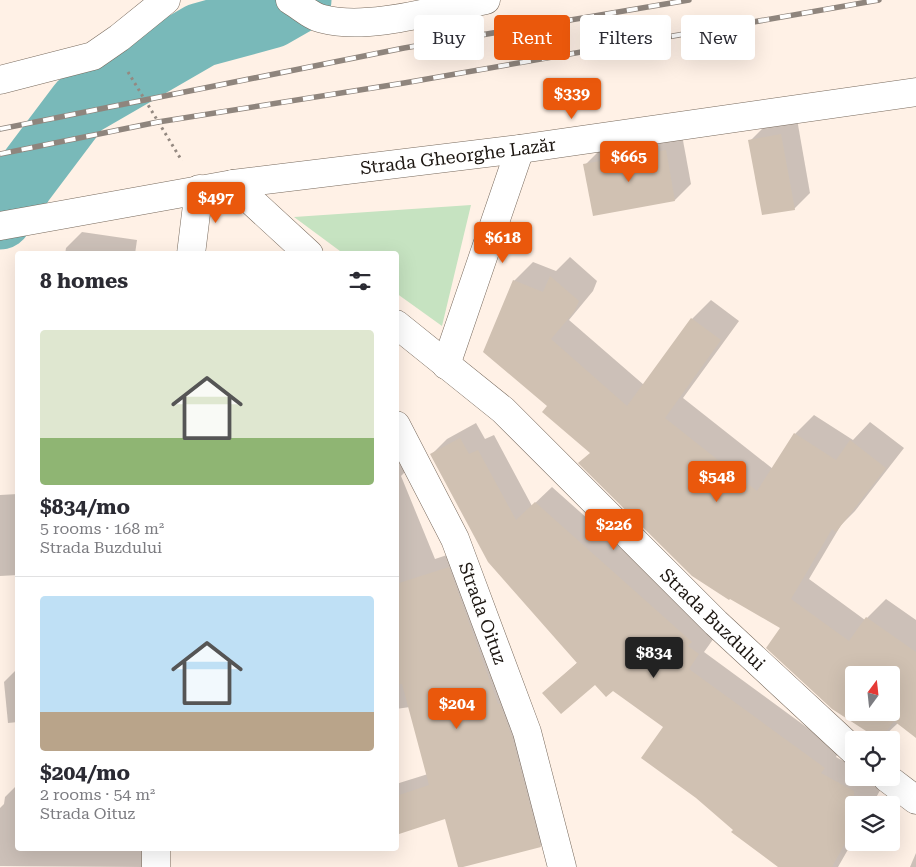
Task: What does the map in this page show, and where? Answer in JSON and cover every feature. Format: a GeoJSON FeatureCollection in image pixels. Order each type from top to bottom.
{"type":"FeatureCollection","features":[{"type":"Feature","properties":{"kind":"street"},"geometry":{"type":"LineString","coordinates":[[0,80],[93,56],[119,38],[166,0]]}},
{"type":"Feature","properties":{"kind":"street"},"geometry":{"type":"LineString","coordinates":[[290,0],[321,19],[347,24],[373,22],[486,0]]}},
{"type":"Feature","properties":{"kind":"street","name":"Strada Gheorghe Lazăr"},"geometry":{"type":"LineString","coordinates":[[0,226],[44,216],[233,184],[520,149],[916,92]]}},
{"type":"Feature","properties":{"kind":"street"},"geometry":{"type":"LineString","coordinates":[[446,365],[520,149]]}},
{"type":"Feature","properties":{"kind":"street"},"geometry":{"type":"LineString","coordinates":[[233,184],[305,251]]}},
{"type":"Feature","properties":{"kind":"street"},"geometry":{"type":"LineString","coordinates":[[191,251],[199,189]]}},
{"type":"Feature","properties":{"kind":"street","name":"Strada Buzdului"},"geometry":{"type":"LineString","coordinates":[[399,326],[504,410],[716,622],[845,743]]}},
{"type":"Feature","properties":{"kind":"street","name":"Strada Oituz"},"geometry":{"type":"LineString","coordinates":[[399,431],[459,548],[527,732],[562,867]]}},
{"type":"Feature","properties":{"kind":"street"},"geometry":{"type":"LineString","coordinates":[[898,786],[916,800]]}},
{"type":"Feature","properties":{"kind":"street"},"geometry":{"type":"LineString","coordinates":[[156,851],[156,867]]}},
{"type":"Feature","properties":{"kind":"path"},"geometry":{"type":"LineString","coordinates":[[126,69],[199,189]]}},
{"type":"Feature","properties":{"kind":"green space"},"geometry":{"type":"Polygon","coordinates":[[[471,205],[442,326],[399,295],[399,251],[340,251],[294,217],[471,205]]]}},
{"type":"Feature","properties":{"kind":"building"},"geometry":{"type":"Polygon","coordinates":[[[781,134],[795,210],[762,215],[748,140],[781,134]]]}},
{"type":"Feature","properties":{"kind":"building"},"geometry":{"type":"Polygon","coordinates":[[[666,150],[675,201],[593,216],[583,164],[666,150]]]}},
{"type":"Feature","properties":{"kind":"building"},"geometry":{"type":"Polygon","coordinates":[[[550,276],[579,301],[574,312],[551,339],[627,406],[691,318],[721,340],[665,418],[757,491],[794,433],[836,460],[850,440],[886,468],[836,532],[832,529],[791,599],[849,641],[866,617],[916,652],[916,738],[894,721],[900,721],[900,666],[845,666],[845,717],[832,709],[766,648],[780,628],[729,600],[692,576],[578,463],[590,453],[542,412],[547,406],[483,352],[513,280],[543,292],[550,276]]]}},
{"type":"Feature","properties":{"kind":"building"},"geometry":{"type":"Polygon","coordinates":[[[460,438],[469,454],[478,450],[516,520],[535,502],[692,642],[688,646],[699,654],[689,669],[825,768],[821,773],[854,791],[854,796],[845,796],[845,843],[832,867],[778,867],[731,832],[733,830],[696,798],[641,758],[663,727],[613,691],[606,697],[595,685],[561,714],[542,693],[577,663],[488,562],[430,454],[460,438]]]}},
{"type":"Feature","properties":{"kind":"building"},"geometry":{"type":"Polygon","coordinates":[[[449,567],[498,704],[500,704],[512,737],[541,847],[458,867],[445,819],[399,834],[399,795],[429,785],[402,684],[399,684],[399,583],[449,567]]]}},
{"type":"Feature","properties":{"kind":"building"},"geometry":{"type":"Polygon","coordinates":[[[851,721],[894,721],[887,731],[866,731],[851,721]]]}},
{"type":"Feature","properties":{"kind":"waterway"},"geometry":{"type":"LineString","coordinates":[[0,217],[22,182],[80,105],[201,35],[271,16],[299,0]]}},
{"type":"Feature","properties":{"kind":"railway"},"geometry":{"type":"LineString","coordinates":[[0,129],[404,48],[689,0]]}},
{"type":"Feature","properties":{"kind":"railway"},"geometry":{"type":"LineString","coordinates":[[0,154],[158,122],[404,83],[879,0]]}}]}
